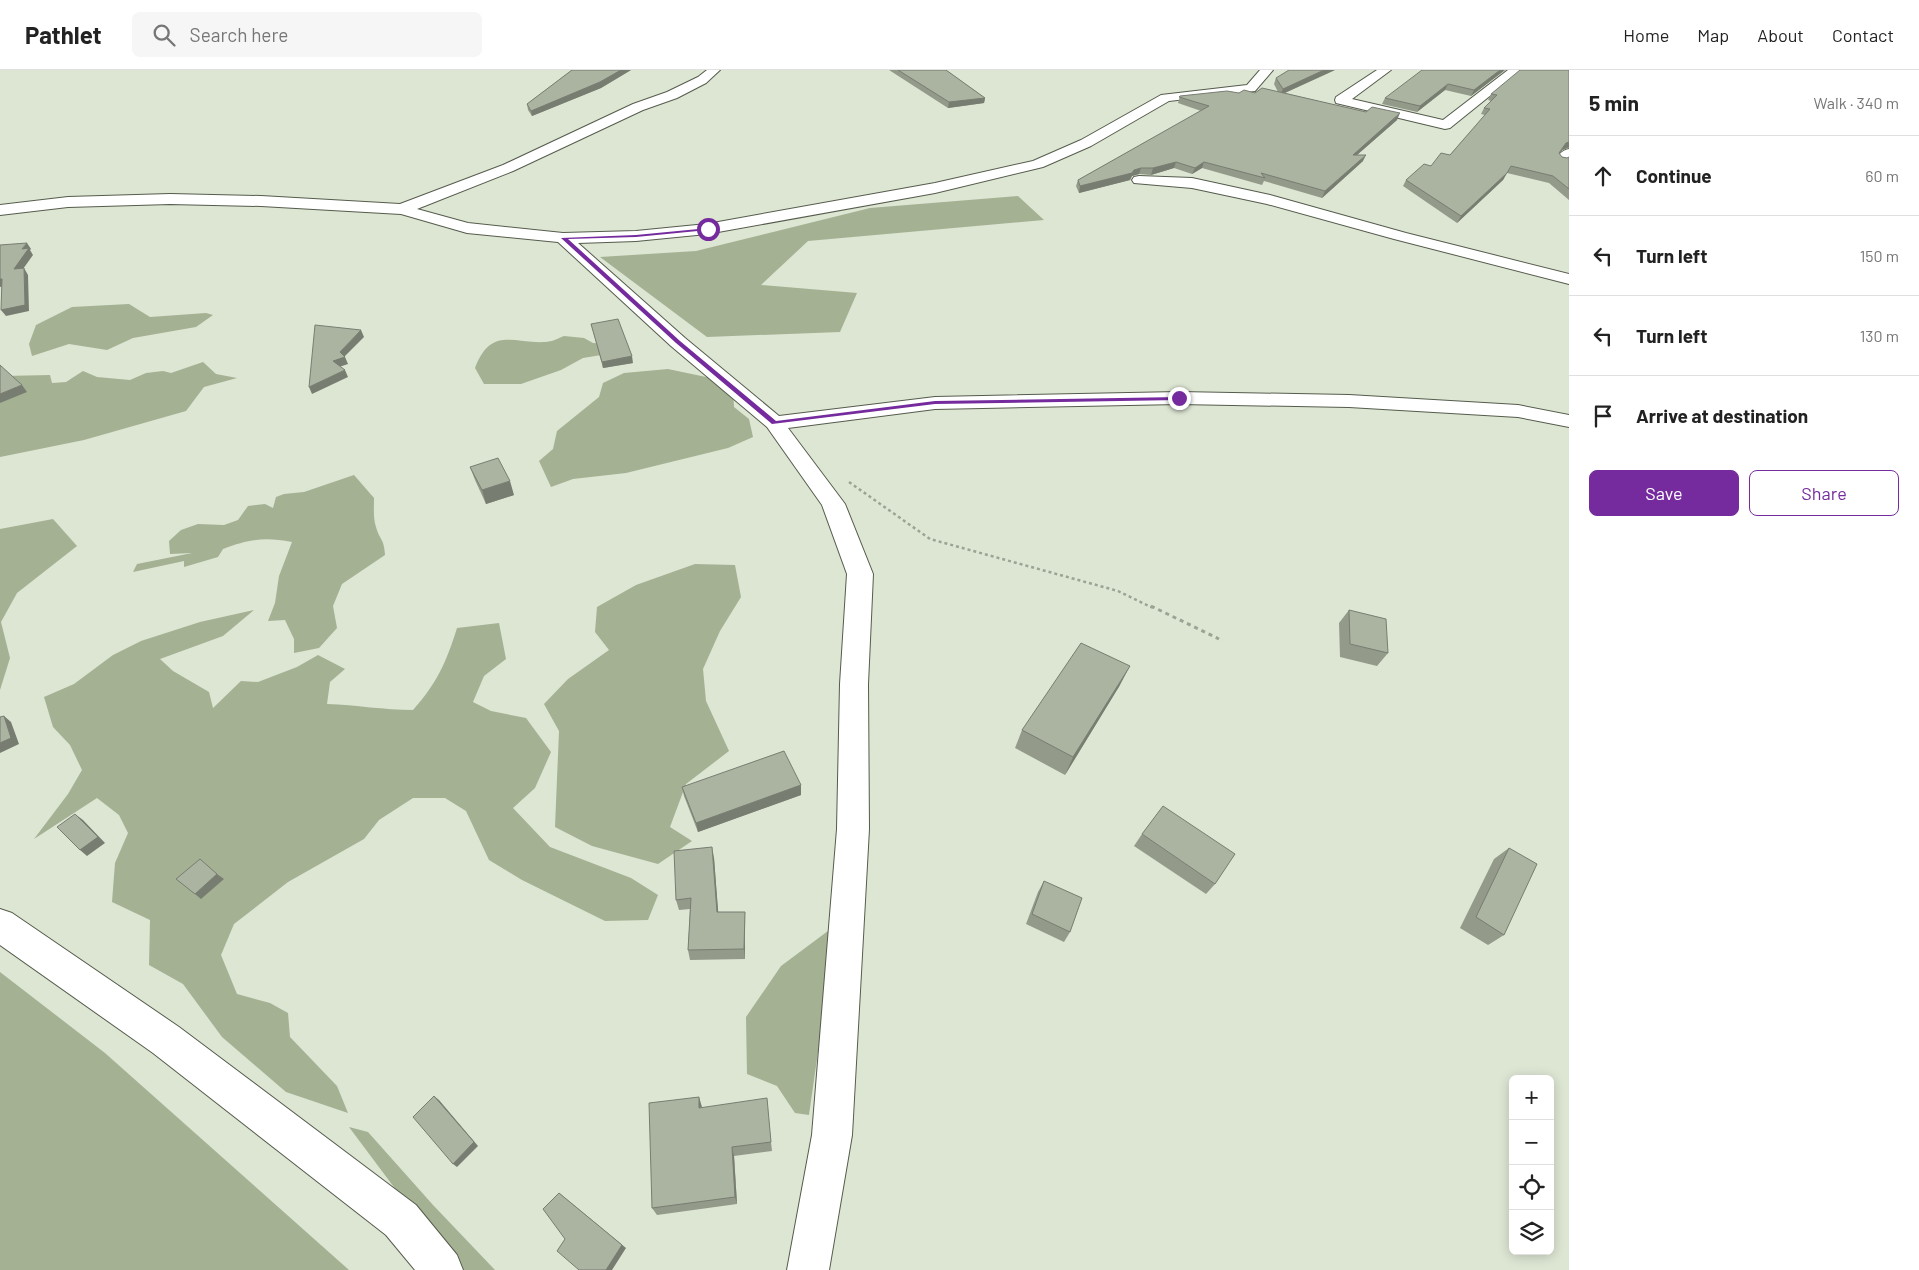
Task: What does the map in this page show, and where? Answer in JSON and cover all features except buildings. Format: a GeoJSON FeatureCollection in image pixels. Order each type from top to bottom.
{"type":"FeatureCollection","features":[{"type":"Feature","properties":{"kind":"street"},"geometry":{"type":"LineString","coordinates":[[402,209],[508,168],[638,107],[702,80],[714,70]]}},
{"type":"Feature","properties":{"kind":"street"},"geometry":{"type":"LineString","coordinates":[[0,210],[68,202],[170,199],[252,201],[402,209],[467,228],[563,238],[636,236],[708,229],[936,188],[1029,166],[1086,143],[1166,98],[1251,88],[1267,70]]}},
{"type":"Feature","properties":{"kind":"street"},"geometry":{"type":"LineString","coordinates":[[1385,70],[1341,100],[1445,125],[1516,70]]}},
{"type":"Feature","properties":{"kind":"street"},"geometry":{"type":"LineString","coordinates":[[1140,180],[1192,183],[1270,200],[1400,236],[1569,279]]}},
{"type":"Feature","properties":{"kind":"street"},"geometry":{"type":"LineString","coordinates":[[0,198],[68,202]]}},
{"type":"Feature","properties":{"kind":"street"},"geometry":{"type":"LineString","coordinates":[[563,238],[678,342],[774,423],[833,504],[860,574],[854,684],[853,829],[832,1135],[808,1270]]}},
{"type":"Feature","properties":{"kind":"street"},"geometry":{"type":"LineString","coordinates":[[774,423],[935,402],[1179,398],[1349,401],[1488,409],[1518,411],[1569,421]]}},
{"type":"Feature","properties":{"kind":"street"},"geometry":{"type":"LineString","coordinates":[[0,925],[166,1040],[401,1220],[442,1270]]}},
{"type":"Feature","properties":{"kind":"path"},"geometry":{"type":"LineString","coordinates":[[845,479],[930,540],[1118,591],[1219,639]]}},
{"type":"Feature","properties":{"kind":"green space"},"geometry":{"type":"Polygon","coordinates":[[[1018,196],[1044,220],[808,241],[761,285],[857,293],[840,332],[707,337],[600,257],[696,251],[870,208],[1018,196]]]}},
{"type":"Feature","properties":{"kind":"green space"},"geometry":{"type":"Polygon","coordinates":[[[129,304],[150,317],[206,313],[213,315],[196,327],[133,338],[107,350],[69,344],[32,356],[29,344],[36,325],[72,307],[129,304]]]}},
{"type":"Feature","properties":{"kind":"green space"},"geometry":{"type":"Polygon","coordinates":[[[564,336],[584,338],[593,343],[614,344],[601,355],[583,358],[561,370],[521,384],[484,384],[475,368],[488,346],[496,342],[513,340],[548,342],[564,336]]]}},
{"type":"Feature","properties":{"kind":"green space"},"geometry":{"type":"Polygon","coordinates":[[[203,362],[216,374],[237,378],[204,387],[186,411],[84,440],[0,457],[0,378],[4,376],[50,375],[52,383],[66,382],[83,371],[97,377],[130,380],[146,373],[163,371],[171,373],[203,362]]]}},
{"type":"Feature","properties":{"kind":"green space"},"geometry":{"type":"Polygon","coordinates":[[[668,369],[706,377],[733,390],[734,407],[749,419],[753,437],[728,448],[626,473],[573,479],[551,487],[539,461],[553,449],[557,431],[599,397],[603,383],[624,373],[668,369]]]}},
{"type":"Feature","properties":{"kind":"green space"},"geometry":{"type":"Polygon","coordinates":[[[354,475],[374,498],[375,524],[383,542],[385,555],[342,584],[333,606],[337,628],[319,648],[294,653],[294,639],[285,620],[268,621],[275,603],[279,576],[292,542],[265,539],[249,541],[223,549],[218,557],[184,567],[184,561],[133,572],[137,564],[192,553],[170,554],[169,541],[181,530],[198,524],[224,525],[238,520],[248,506],[265,504],[273,508],[276,497],[284,494],[304,492],[354,475]]]}},
{"type":"Feature","properties":{"kind":"green space"},"geometry":{"type":"Polygon","coordinates":[[[53,519],[77,546],[17,593],[1,622],[10,658],[0,690],[0,529],[53,519]]]}},
{"type":"Feature","properties":{"kind":"green space"},"geometry":{"type":"Polygon","coordinates":[[[695,564],[735,565],[741,597],[720,631],[703,669],[706,701],[729,751],[686,784],[670,827],[692,841],[658,864],[592,846],[555,827],[559,731],[544,704],[568,679],[609,650],[595,632],[597,607],[636,585],[695,564]]]}},
{"type":"Feature","properties":{"kind":"green space"},"geometry":{"type":"Polygon","coordinates":[[[254,610],[223,636],[160,659],[173,671],[209,692],[213,708],[241,681],[258,682],[297,667],[318,655],[345,669],[330,682],[327,704],[413,710],[440,672],[457,628],[499,623],[506,659],[484,676],[473,702],[491,711],[526,718],[551,752],[535,788],[513,808],[550,847],[631,878],[658,895],[648,920],[605,921],[522,880],[489,860],[466,811],[445,798],[413,798],[379,820],[364,839],[288,882],[234,924],[221,955],[237,994],[270,1003],[288,1013],[290,1037],[337,1086],[348,1113],[286,1092],[222,1037],[183,984],[149,965],[150,920],[112,902],[115,863],[128,833],[119,815],[97,798],[34,839],[68,794],[82,770],[70,745],[53,727],[44,697],[74,684],[113,655],[141,641],[200,622],[254,610]]]}},
{"type":"Feature","properties":{"kind":"green space"},"geometry":{"type":"Polygon","coordinates":[[[836,925],[809,1115],[795,1113],[777,1086],[747,1074],[746,1017],[781,966],[836,925]]]}},
{"type":"Feature","properties":{"kind":"green space"},"geometry":{"type":"Polygon","coordinates":[[[0,972],[105,1053],[349,1270],[0,1270],[0,972]]]}},
{"type":"Feature","properties":{"kind":"green space"},"geometry":{"type":"Polygon","coordinates":[[[349,1127],[368,1132],[433,1205],[495,1270],[461,1270],[426,1230],[349,1127]]]}},
{"type":"Feature","properties":{"kind":"route"},"geometry":{"type":"LineString","coordinates":[[708,229],[636,236],[563,238],[678,342],[774,423],[935,402],[1179,398]]}}]}
